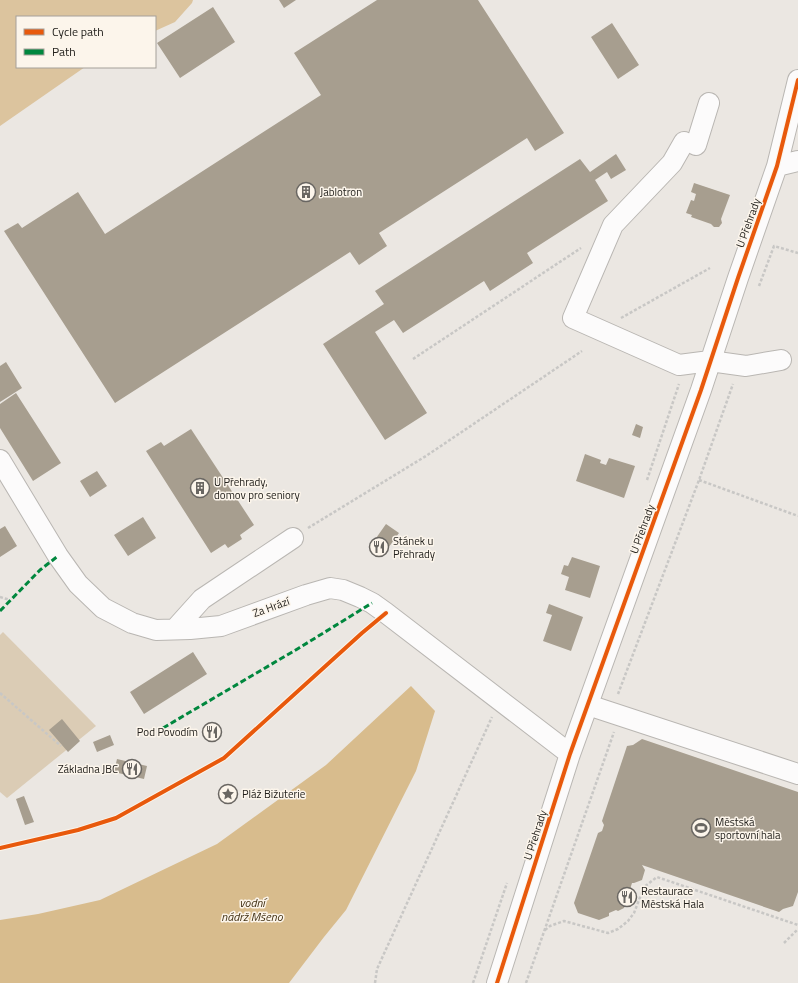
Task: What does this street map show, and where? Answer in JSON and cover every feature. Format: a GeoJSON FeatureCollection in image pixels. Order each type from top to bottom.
{"type":"FeatureCollection","features":[{"type":"Feature","properties":{"kind":"street","name":"U Přehrady"},"geometry":{"type":"LineString","coordinates":[[496,983],[570,754],[701,390],[777,166],[798,84]]}},
{"type":"Feature","properties":{"kind":"street"},"geometry":{"type":"LineString","coordinates":[[709,103],[690,143],[613,226],[573,318],[678,365],[710,361],[746,366],[781,360]]}},
{"type":"Feature","properties":{"kind":"street"},"geometry":{"type":"LineString","coordinates":[[777,166],[798,161]]}},
{"type":"Feature","properties":{"kind":"street","name":"Za Hrází"},"geometry":{"type":"LineString","coordinates":[[0,460],[58,556],[78,584],[103,608],[132,623],[156,630],[221,626],[306,595],[330,588],[343,590],[372,603],[570,754]]}},
{"type":"Feature","properties":{"kind":"street"},"geometry":{"type":"LineString","coordinates":[[175,629],[202,600],[293,538]]}},
{"type":"Feature","properties":{"kind":"street"},"geometry":{"type":"LineString","coordinates":[[588,705],[798,774]]}},
{"type":"Feature","properties":{"kind":"path"},"geometry":{"type":"LineString","coordinates":[[759,286],[774,246],[798,253]]}},
{"type":"Feature","properties":{"kind":"path"},"geometry":{"type":"LineString","coordinates":[[413,359],[583,247]]}},
{"type":"Feature","properties":{"kind":"path"},"geometry":{"type":"LineString","coordinates":[[621,318],[710,268]]}},
{"type":"Feature","properties":{"kind":"path"},"geometry":{"type":"LineString","coordinates":[[293,538],[426,456],[582,351]]}},
{"type":"Feature","properties":{"kind":"path"},"geometry":{"type":"LineString","coordinates":[[526,983],[612,738],[619,715],[618,694],[699,480],[733,384]]}},
{"type":"Feature","properties":{"kind":"path"},"geometry":{"type":"LineString","coordinates":[[699,480],[798,516]]}},
{"type":"Feature","properties":{"kind":"path"},"geometry":{"type":"LineString","coordinates":[[0,597],[10,600]]}},
{"type":"Feature","properties":{"kind":"path"},"geometry":{"type":"LineString","coordinates":[[595,686],[618,694]]}},
{"type":"Feature","properties":{"kind":"path"},"geometry":{"type":"LineString","coordinates":[[0,693],[61,746]]}},
{"type":"Feature","properties":{"kind":"path"},"geometry":{"type":"LineString","coordinates":[[375,983],[381,962],[500,700]]}},
{"type":"Feature","properties":{"kind":"path"},"geometry":{"type":"LineString","coordinates":[[544,931],[550,926],[564,921],[608,932],[618,929],[634,914],[644,886],[657,877],[798,925]]}},
{"type":"Feature","properties":{"kind":"path"},"geometry":{"type":"LineString","coordinates":[[784,942],[798,929]]}},
{"type":"Feature","properties":{"kind":"shaded area"},"geometry":{"type":"Polygon","coordinates":[[[0,0],[193,0],[175,22],[156,31],[156,16],[16,16],[16,68],[84,68],[0,126],[0,0]]]}},
{"type":"Feature","properties":{"kind":"shaded area"},"geometry":{"type":"Polygon","coordinates":[[[3,632],[96,726],[7,798],[0,792],[0,635],[3,632]]]}},
{"type":"Feature","properties":{"kind":"water","name":"vodní nádrž Mšeno"},"geometry":{"type":"Polygon","coordinates":[[[411,686],[435,711],[416,771],[346,910],[289,983],[0,983],[0,920],[38,914],[100,900],[217,844],[326,765],[411,686]]]}},
{"type":"Feature","properties":{"kind":"building"},"geometry":{"type":"Polygon","coordinates":[[[279,0],[296,0],[284,8],[279,0]]]}},
{"type":"Feature","properties":{"kind":"building","name":"Jablotron"},"geometry":{"type":"Polygon","coordinates":[[[377,0],[478,0],[564,133],[535,151],[527,138],[379,233],[387,246],[359,265],[350,252],[115,403],[4,231],[18,223],[22,228],[78,192],[105,234],[321,95],[294,53],[377,0]]]}},
{"type":"Feature","properties":{"kind":"building"},"geometry":{"type":"Polygon","coordinates":[[[213,7],[235,42],[180,78],[157,43],[213,7]]]}},
{"type":"Feature","properties":{"kind":"building"},"geometry":{"type":"Polygon","coordinates":[[[612,23],[639,65],[618,79],[591,37],[612,23]]]}},
{"type":"Feature","properties":{"kind":"building"},"geometry":{"type":"Polygon","coordinates":[[[616,154],[626,170],[611,179],[607,172],[595,180],[608,201],[527,253],[533,263],[490,291],[484,281],[403,333],[394,320],[375,332],[427,413],[385,440],[323,344],[384,304],[375,291],[580,159],[590,172],[616,154]]]}},
{"type":"Feature","properties":{"kind":"building"},"geometry":{"type":"Polygon","coordinates":[[[694,183],[730,195],[721,219],[722,223],[719,227],[714,227],[711,224],[691,217],[692,215],[686,213],[691,200],[694,201],[696,194],[691,192],[694,183]]]}},
{"type":"Feature","properties":{"kind":"building"},"geometry":{"type":"Polygon","coordinates":[[[6,362],[22,388],[0,402],[0,366],[6,362]]]}},
{"type":"Feature","properties":{"kind":"building"},"geometry":{"type":"Polygon","coordinates":[[[16,393],[61,463],[33,481],[0,428],[0,404],[16,393]]]}},
{"type":"Feature","properties":{"kind":"building"},"geometry":{"type":"Polygon","coordinates":[[[636,424],[643,427],[640,438],[632,435],[636,424]]]}},
{"type":"Feature","properties":{"kind":"building","name":"U Přehrady, domov pro seniory"},"geometry":{"type":"Polygon","coordinates":[[[191,429],[254,525],[240,535],[242,539],[228,548],[225,544],[211,553],[146,451],[161,442],[164,446],[191,429]]]}},
{"type":"Feature","properties":{"kind":"building"},"geometry":{"type":"Polygon","coordinates":[[[585,454],[601,460],[600,463],[606,465],[609,458],[635,466],[624,498],[576,481],[585,454]]]}},
{"type":"Feature","properties":{"kind":"building"},"geometry":{"type":"Polygon","coordinates":[[[97,471],[107,486],[90,497],[80,481],[97,471]]]}},
{"type":"Feature","properties":{"kind":"building"},"geometry":{"type":"Polygon","coordinates":[[[143,517],[156,538],[128,556],[114,535],[143,517]]]}},
{"type":"Feature","properties":{"kind":"building"},"geometry":{"type":"Polygon","coordinates":[[[386,524],[399,533],[386,551],[374,541],[386,524]]]}},
{"type":"Feature","properties":{"kind":"building"},"geometry":{"type":"Polygon","coordinates":[[[5,526],[17,546],[0,557],[0,529],[5,526]]]}},
{"type":"Feature","properties":{"kind":"building"},"geometry":{"type":"Polygon","coordinates":[[[572,557],[600,566],[590,598],[565,590],[569,577],[561,574],[564,565],[568,566],[572,557]]]}},
{"type":"Feature","properties":{"kind":"building"},"geometry":{"type":"Polygon","coordinates":[[[549,604],[583,617],[571,651],[543,641],[552,615],[546,613],[549,604]]]}},
{"type":"Feature","properties":{"kind":"building"},"geometry":{"type":"Polygon","coordinates":[[[193,652],[207,674],[144,714],[130,692],[193,652]]]}},
{"type":"Feature","properties":{"kind":"building"},"geometry":{"type":"Polygon","coordinates":[[[62,719],[80,741],[68,752],[49,730],[62,719]]]}},
{"type":"Feature","properties":{"kind":"building"},"geometry":{"type":"Polygon","coordinates":[[[217,723],[221,729],[207,740],[203,733],[217,723]]]}},
{"type":"Feature","properties":{"kind":"building"},"geometry":{"type":"Polygon","coordinates":[[[110,735],[114,745],[97,752],[93,742],[110,735]]]}},
{"type":"Feature","properties":{"kind":"building","name":"Městská sportovní hala"},"geometry":{"type":"Polygon","coordinates":[[[642,739],[798,792],[798,892],[793,906],[779,912],[642,865],[645,870],[642,880],[632,883],[624,908],[609,913],[609,916],[599,920],[578,913],[574,903],[598,833],[602,831],[604,825],[602,821],[627,746],[633,745],[642,739]]]}},
{"type":"Feature","properties":{"kind":"building"},"geometry":{"type":"Polygon","coordinates":[[[117,759],[147,766],[144,779],[114,772],[117,759]]]}},
{"type":"Feature","properties":{"kind":"building"},"geometry":{"type":"Polygon","coordinates":[[[24,796],[34,822],[25,825],[16,799],[24,796]]]}},
{"type":"Feature","properties":{"kind":"marked path"},"geometry":{"type":"LineString","coordinates":[[0,611],[40,570],[58,556]]}},
{"type":"Feature","properties":{"kind":"marked path"},"geometry":{"type":"LineString","coordinates":[[163,728],[372,603]]}},
{"type":"Feature","properties":{"kind":"cycle path"},"geometry":{"type":"LineString","coordinates":[[497,983],[570,754],[701,390],[777,166],[798,80]]}},
{"type":"Feature","properties":{"kind":"cycle path"},"geometry":{"type":"LineString","coordinates":[[0,848],[78,830],[116,818],[224,758],[386,613]]}},
{"type":"Feature","properties":{"kind":"place","name":"Jablotron"},"geometry":{"type":"Point","coordinates":[306,192]}},
{"type":"Feature","properties":{"kind":"place","name":"U Přehrady, domov pro seniory"},"geometry":{"type":"Point","coordinates":[200,488]}},
{"type":"Feature","properties":{"kind":"place","name":"Stánek u Přehrady"},"geometry":{"type":"Point","coordinates":[379,547]}},
{"type":"Feature","properties":{"kind":"place","name":"Pod Povodím"},"geometry":{"type":"Point","coordinates":[212,732]}},
{"type":"Feature","properties":{"kind":"place","name":"Základna JBC"},"geometry":{"type":"Point","coordinates":[132,769]}},
{"type":"Feature","properties":{"kind":"place","name":"Pláž Bižuterie"},"geometry":{"type":"Point","coordinates":[228,794]}},
{"type":"Feature","properties":{"kind":"place","name":"Městská sportovní hala"},"geometry":{"type":"Point","coordinates":[701,828]}},
{"type":"Feature","properties":{"kind":"place","name":"Restaurace Městská Hala"},"geometry":{"type":"Point","coordinates":[627,897]}}]}
